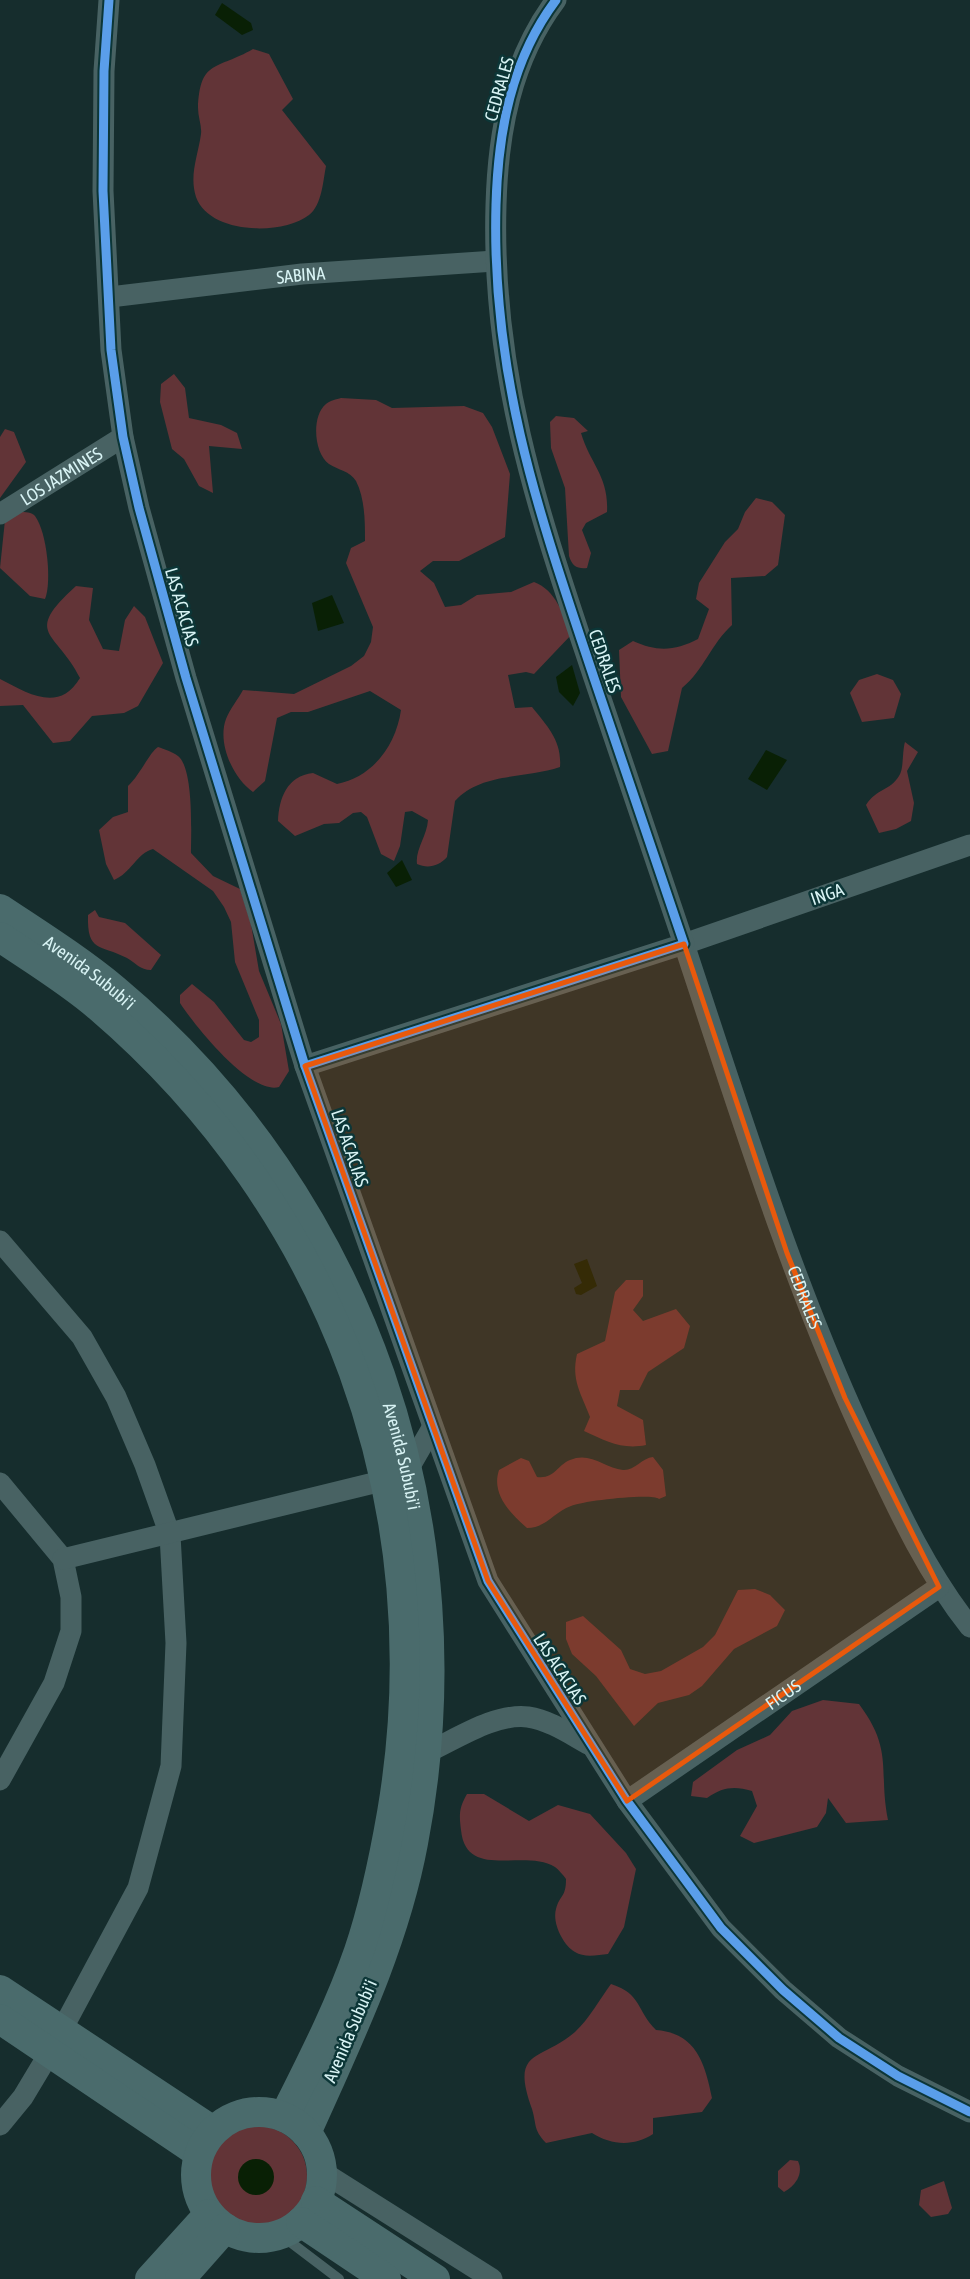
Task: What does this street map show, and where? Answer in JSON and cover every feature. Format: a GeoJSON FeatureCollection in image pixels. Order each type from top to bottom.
{"type":"FeatureCollection","features":[{"type":"Feature","properties":{"kind":"street","name":"LAS ACACIAS"},"geometry":{"type":"LineString","coordinates":[[109,0],[104,71],[103,191],[111,350],[123,437],[182,665],[305,1066],[488,1581],[627,1801],[721,1928],[783,1990],[839,2038],[898,2076],[970,2112]]}},
{"type":"Feature","properties":{"kind":"street","name":"CEDRALES"},"geometry":{"type":"LineString","coordinates":[[556,0],[541,20],[517,72],[503,121],[497,171],[495,261],[505,365],[521,449],[546,535],[787,1253],[845,1398],[909,1533],[939,1587],[970,1627]]}},
{"type":"Feature","properties":{"kind":"street","name":"SABINA"},"geometry":{"type":"LineString","coordinates":[[110,297],[302,274],[495,261]]}},
{"type":"Feature","properties":{"kind":"street","name":"LOS JAZMINES"},"geometry":{"type":"LineString","coordinates":[[0,514],[123,437]]}},
{"type":"Feature","properties":{"kind":"street","name":"INGA"},"geometry":{"type":"LineString","coordinates":[[684,944],[970,845]]}},
{"type":"Feature","properties":{"kind":"street","name":"Avenida Sububi'i"},"geometry":{"type":"LineString","coordinates":[[0,909],[115,989],[216,1090],[259,1143],[310,1222],[346,1290],[383,1385],[397,1474],[407,1682],[414,1755],[413,1846],[382,1956],[295,2125]]}},
{"type":"Feature","properties":{"kind":"street","name":"Avenida Sububi'i"},"geometry":{"type":"LineString","coordinates":[[0,937],[98,1006],[146,1051],[239,1156],[290,1235],[324,1299],[397,1474]]}},
{"type":"Feature","properties":{"kind":"street"},"geometry":{"type":"LineString","coordinates":[[305,1066],[684,944]]}},
{"type":"Feature","properties":{"kind":"street"},"geometry":{"type":"LineString","coordinates":[[0,1241],[89,1349],[121,1408],[170,1535],[176,1643],[171,1766],[138,1888],[56,2041],[23,2097],[0,2125]]}},
{"type":"Feature","properties":{"kind":"street"},"geometry":{"type":"LineString","coordinates":[[397,1474],[432,1428]]}},
{"type":"Feature","properties":{"kind":"street"},"geometry":{"type":"LineString","coordinates":[[63,1559],[170,1535],[397,1474],[449,1476]]}},
{"type":"Feature","properties":{"kind":"street"},"geometry":{"type":"LineString","coordinates":[[0,1483],[63,1559],[71,1597],[71,1631],[54,1683],[0,1780]]}},
{"type":"Feature","properties":{"kind":"street","name":"FICUS"},"geometry":{"type":"LineString","coordinates":[[627,1801],[939,1587]]}},
{"type":"Feature","properties":{"kind":"street"},"geometry":{"type":"LineString","coordinates":[[414,1755],[501,1719],[529,1717],[558,1727],[590,1745]]}},
{"type":"Feature","properties":{"kind":"street"},"geometry":{"type":"LineString","coordinates":[[0,1990],[56,2041],[206,2142]]}},
{"type":"Feature","properties":{"kind":"street"},"geometry":{"type":"LineString","coordinates":[[0,2019],[56,2041]]}},
{"type":"Feature","properties":{"kind":"street"},"geometry":{"type":"LineString","coordinates":[[299,2220],[321,2171],[316,2148],[295,2125],[266,2112],[247,2113],[229,2120],[206,2142],[196,2174],[199,2195],[217,2221],[244,2236],[299,2220],[435,2279]]}},
{"type":"Feature","properties":{"kind":"street"},"geometry":{"type":"LineString","coordinates":[[321,2171],[492,2279]]}},
{"type":"Feature","properties":{"kind":"street"},"geometry":{"type":"LineString","coordinates":[[299,2220],[386,2279]]}},
{"type":"Feature","properties":{"kind":"street"},"geometry":{"type":"LineString","coordinates":[[150,2279],[217,2221]]}},
{"type":"Feature","properties":{"kind":"street"},"geometry":{"type":"LineString","coordinates":[[180,2279],[217,2221]]}},
{"type":"Feature","properties":{"kind":"lane"},"geometry":{"type":"LineString","coordinates":[[299,2220],[339,2279]]}},
{"type":"Feature","properties":{"kind":"highlighted area"},"geometry":{"type":"Polygon","coordinates":[[[684,944],[787,1253],[845,1398],[939,1587],[627,1801],[488,1581],[305,1066],[684,944]]]}},
{"type":"Feature","properties":{"kind":"shaded area"},"geometry":{"type":"Polygon","coordinates":[[[222,3],[251,23],[253,30],[242,35],[215,15],[222,3]]]}},
{"type":"Feature","properties":{"kind":"shaded area"},"geometry":{"type":"Polygon","coordinates":[[[253,49],[269,54],[293,99],[282,110],[326,166],[321,192],[313,211],[297,222],[265,228],[247,228],[215,218],[203,209],[196,197],[193,181],[201,134],[198,108],[202,81],[213,68],[253,49]]]}},
{"type":"Feature","properties":{"kind":"shaded area"},"geometry":{"type":"Polygon","coordinates":[[[174,374],[185,388],[189,418],[221,425],[237,433],[242,449],[209,446],[213,493],[199,486],[184,459],[172,449],[160,402],[161,384],[174,374]]]}},
{"type":"Feature","properties":{"kind":"shaded area"},"geometry":{"type":"Polygon","coordinates":[[[341,398],[376,400],[392,408],[464,406],[483,413],[492,427],[510,474],[505,537],[459,561],[433,561],[420,571],[434,583],[445,607],[461,605],[477,595],[511,592],[534,582],[553,597],[572,634],[534,674],[526,672],[508,675],[515,708],[532,707],[543,721],[559,749],[560,767],[490,781],[466,792],[455,801],[447,857],[433,866],[417,864],[428,820],[412,811],[405,812],[400,846],[394,861],[381,854],[367,817],[361,812],[353,813],[339,823],[324,824],[295,836],[278,821],[283,796],[297,779],[313,773],[337,784],[361,774],[381,758],[394,735],[401,710],[370,691],[308,712],[291,712],[277,718],[265,781],[253,792],[233,769],[225,749],[226,719],[243,690],[294,694],[351,666],[364,656],[371,642],[373,627],[346,563],[351,548],[365,541],[361,495],[353,478],[324,459],[316,435],[321,410],[327,403],[341,398]]]}},
{"type":"Feature","properties":{"kind":"shaded area"},"geometry":{"type":"Polygon","coordinates":[[[556,416],[574,418],[588,431],[581,433],[605,489],[607,512],[586,523],[582,530],[591,553],[587,568],[575,566],[569,556],[565,488],[551,448],[550,422],[556,416]]]}},
{"type":"Feature","properties":{"kind":"shaded area"},"geometry":{"type":"Polygon","coordinates":[[[5,429],[14,432],[26,462],[0,498],[0,437],[5,429]]]}},
{"type":"Feature","properties":{"kind":"shaded area"},"geometry":{"type":"Polygon","coordinates":[[[756,498],[772,502],[785,515],[778,565],[765,576],[731,578],[732,625],[682,688],[668,751],[652,754],[621,697],[619,650],[633,641],[666,649],[698,639],[709,609],[696,599],[699,583],[725,542],[738,529],[745,512],[756,498]]]}},
{"type":"Feature","properties":{"kind":"shaded area"},"geometry":{"type":"Polygon","coordinates":[[[20,512],[34,515],[43,533],[48,569],[45,599],[30,596],[0,568],[5,520],[20,512]]]}},
{"type":"Feature","properties":{"kind":"shaded area"},"geometry":{"type":"Polygon","coordinates":[[[76,586],[93,588],[89,620],[103,649],[119,651],[125,620],[134,606],[145,617],[163,663],[138,706],[124,713],[92,716],[70,741],[53,743],[23,705],[0,706],[0,679],[43,697],[53,698],[72,689],[80,678],[54,641],[47,624],[50,614],[76,586]]]}},
{"type":"Feature","properties":{"kind":"shaded area"},"geometry":{"type":"Polygon","coordinates":[[[332,595],[344,623],[318,631],[312,603],[332,595]]]}},
{"type":"Feature","properties":{"kind":"shaded area"},"geometry":{"type":"Polygon","coordinates":[[[572,665],[580,693],[573,706],[559,692],[556,677],[572,665]]]}},
{"type":"Feature","properties":{"kind":"shaded area"},"geometry":{"type":"Polygon","coordinates":[[[877,674],[893,680],[901,694],[894,718],[862,722],[850,693],[859,680],[877,674]]]}},
{"type":"Feature","properties":{"kind":"shaded area"},"geometry":{"type":"Polygon","coordinates":[[[905,742],[918,752],[907,771],[914,803],[911,821],[896,829],[879,833],[866,805],[899,776],[905,742]]]}},
{"type":"Feature","properties":{"kind":"shaded area"},"geometry":{"type":"Polygon","coordinates":[[[158,747],[178,756],[187,774],[191,853],[213,876],[240,889],[251,924],[259,971],[281,1024],[289,1071],[279,1087],[267,1087],[239,1070],[210,1042],[180,1003],[180,995],[192,984],[214,1002],[244,1040],[251,1042],[259,1037],[259,1020],[235,962],[231,922],[213,891],[153,849],[147,851],[114,880],[106,864],[99,830],[113,817],[128,812],[128,786],[158,747]]]}},
{"type":"Feature","properties":{"kind":"shaded area"},"geometry":{"type":"Polygon","coordinates":[[[766,750],[787,760],[767,790],[748,779],[766,750]]]}},
{"type":"Feature","properties":{"kind":"shaded area"},"geometry":{"type":"Polygon","coordinates":[[[402,860],[412,880],[396,887],[387,873],[402,860]]]}},
{"type":"Feature","properties":{"kind":"shaded area"},"geometry":{"type":"Polygon","coordinates":[[[95,910],[99,917],[125,923],[161,955],[151,970],[141,968],[127,958],[93,942],[88,927],[88,915],[95,910]]]}},
{"type":"Feature","properties":{"kind":"shaded area"},"geometry":{"type":"Polygon","coordinates":[[[587,1259],[597,1286],[581,1295],[576,1294],[574,1288],[582,1283],[574,1264],[587,1259]]]}},
{"type":"Feature","properties":{"kind":"shaded area"},"geometry":{"type":"Polygon","coordinates":[[[626,1280],[643,1280],[643,1296],[633,1310],[643,1321],[676,1309],[690,1326],[684,1348],[648,1372],[639,1390],[620,1390],[617,1406],[643,1420],[646,1445],[637,1446],[614,1444],[584,1431],[590,1417],[575,1371],[577,1354],[605,1341],[615,1292],[626,1280]]]}},
{"type":"Feature","properties":{"kind":"shaded area"},"geometry":{"type":"Polygon","coordinates":[[[584,1457],[623,1470],[631,1469],[653,1457],[663,1470],[666,1496],[659,1499],[631,1497],[578,1504],[534,1527],[527,1528],[514,1516],[500,1495],[498,1487],[499,1470],[521,1458],[529,1461],[537,1477],[543,1477],[577,1458],[584,1457]]]}},
{"type":"Feature","properties":{"kind":"shaded area"},"geometry":{"type":"Polygon","coordinates":[[[755,1589],[770,1595],[785,1610],[777,1626],[734,1649],[702,1686],[689,1695],[658,1703],[634,1726],[596,1676],[572,1654],[566,1639],[566,1622],[583,1616],[621,1650],[630,1669],[645,1674],[661,1671],[703,1647],[715,1635],[738,1590],[755,1589]]]}},
{"type":"Feature","properties":{"kind":"shaded area"},"geometry":{"type":"Polygon","coordinates":[[[823,1700],[859,1704],[870,1720],[881,1748],[888,1820],[846,1823],[828,1798],[826,1813],[817,1827],[754,1843],[740,1836],[757,1806],[752,1791],[740,1788],[718,1792],[707,1798],[691,1796],[693,1782],[737,1750],[770,1735],[792,1711],[823,1700]]]}},
{"type":"Feature","properties":{"kind":"shaded area"},"geometry":{"type":"Polygon","coordinates":[[[467,1794],[484,1794],[529,1821],[558,1805],[590,1814],[626,1853],[636,1869],[624,1927],[608,1954],[579,1954],[563,1939],[555,1915],[565,1890],[566,1879],[555,1867],[542,1862],[485,1859],[473,1855],[465,1845],[461,1830],[461,1807],[467,1794]]]}},
{"type":"Feature","properties":{"kind":"shaded area"},"geometry":{"type":"Polygon","coordinates":[[[611,1984],[634,1998],[656,2030],[670,2032],[689,2044],[702,2062],[712,2098],[702,2112],[653,2118],[653,2134],[638,2141],[614,2142],[592,2133],[546,2143],[537,2131],[526,2089],[527,2066],[540,2053],[575,2032],[611,1984]]]}},
{"type":"Feature","properties":{"kind":"shaded area"},"geometry":{"type":"Polygon","coordinates":[[[257,2126],[276,2130],[292,2141],[303,2157],[307,2176],[303,2195],[292,2211],[276,2222],[257,2226],[238,2222],[222,2211],[211,2195],[207,2176],[211,2157],[222,2141],[238,2130],[257,2126]]]}},
{"type":"Feature","properties":{"kind":"shaded area"},"geometry":{"type":"Polygon","coordinates":[[[256,2159],[269,2164],[274,2177],[269,2190],[256,2195],[243,2190],[238,2177],[243,2164],[256,2159]]]}},
{"type":"Feature","properties":{"kind":"shaded area"},"geometry":{"type":"Polygon","coordinates":[[[790,2160],[798,2161],[800,2170],[795,2183],[784,2192],[778,2187],[778,2171],[790,2160]]]}},
{"type":"Feature","properties":{"kind":"shaded area"},"geometry":{"type":"Polygon","coordinates":[[[944,2181],[952,2208],[948,2214],[931,2217],[919,2205],[921,2190],[944,2181]]]}},
{"type":"Feature","properties":{"kind":"cycle path"},"geometry":{"type":"LineString","coordinates":[[109,0],[104,71],[103,191],[111,350],[123,437],[139,508],[186,678],[305,1066],[488,1581],[627,1801],[721,1928],[783,1990],[839,2038],[898,2076],[970,2112]]}},
{"type":"Feature","properties":{"kind":"cycle path"},"geometry":{"type":"LineString","coordinates":[[305,1066],[684,944],[538,503],[523,446],[502,330],[496,205],[504,124],[518,72],[528,47],[556,0]]}}]}
